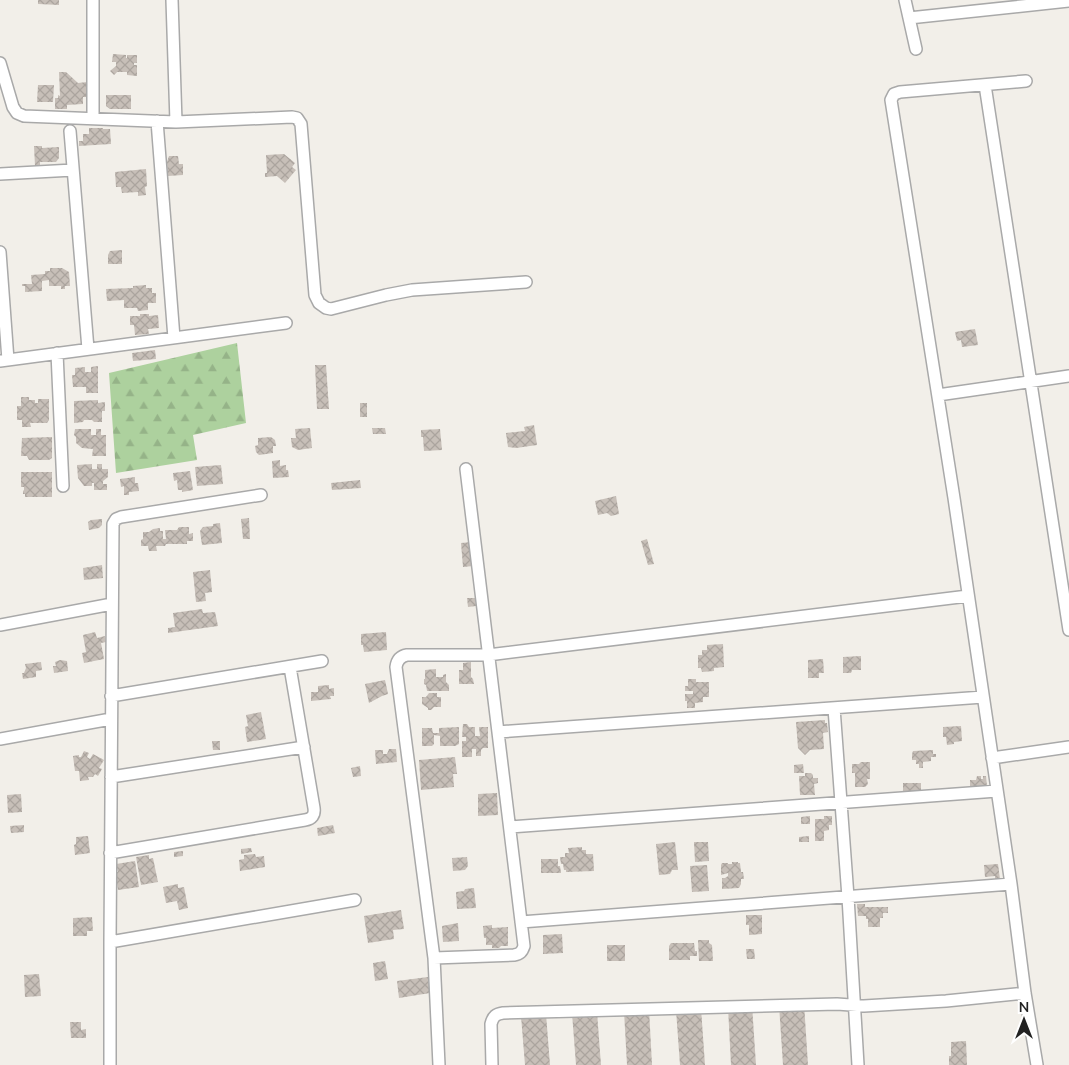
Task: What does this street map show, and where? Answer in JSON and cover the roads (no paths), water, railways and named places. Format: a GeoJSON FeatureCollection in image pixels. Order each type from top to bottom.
{"type":"FeatureCollection","features":[{"type":"Feature","properties":{"kind":"street"},"geometry":{"type":"LineString","coordinates":[[93,0],[93,118]]}},
{"type":"Feature","properties":{"kind":"street"},"geometry":{"type":"LineString","coordinates":[[172,0],[176,122]]}},
{"type":"Feature","properties":{"kind":"street"},"geometry":{"type":"LineString","coordinates":[[905,0],[916,49]]}},
{"type":"Feature","properties":{"kind":"street"},"geometry":{"type":"LineString","coordinates":[[909,18],[1021,3],[1069,1]]}},
{"type":"Feature","properties":{"kind":"street"},"geometry":{"type":"LineString","coordinates":[[0,64],[13,108],[17,114],[24,116],[176,122],[292,116],[299,120],[301,124],[315,295],[319,303],[326,308],[336,308],[386,295],[418,290],[526,282]]}},
{"type":"Feature","properties":{"kind":"street"},"geometry":{"type":"LineString","coordinates":[[1026,81],[900,92],[894,94],[891,100],[938,394],[1037,1065]]}},
{"type":"Feature","properties":{"kind":"street"},"geometry":{"type":"LineString","coordinates":[[986,85],[1069,630]]}},
{"type":"Feature","properties":{"kind":"street"},"geometry":{"type":"LineString","coordinates":[[157,121],[174,338]]}},
{"type":"Feature","properties":{"kind":"street"},"geometry":{"type":"LineString","coordinates":[[70,131],[88,349]]}},
{"type":"Feature","properties":{"kind":"street"},"geometry":{"type":"LineString","coordinates":[[0,174],[73,170]]}},
{"type":"Feature","properties":{"kind":"street"},"geometry":{"type":"LineString","coordinates":[[0,252],[4,360],[286,323]]}},
{"type":"Feature","properties":{"kind":"street"},"geometry":{"type":"LineString","coordinates":[[57,353],[63,486]]}},
{"type":"Feature","properties":{"kind":"street"},"geometry":{"type":"LineString","coordinates":[[938,394],[1069,376]]}},
{"type":"Feature","properties":{"kind":"street"},"geometry":{"type":"LineString","coordinates":[[434,958],[514,955],[519,954],[524,946],[466,469]]}},
{"type":"Feature","properties":{"kind":"street"},"geometry":{"type":"LineString","coordinates":[[110,1065],[112,527],[116,519],[121,517],[261,495]]}},
{"type":"Feature","properties":{"kind":"street"},"geometry":{"type":"LineString","coordinates":[[439,1065],[434,958],[397,663],[401,657],[407,655],[488,655],[968,596]]}},
{"type":"Feature","properties":{"kind":"street"},"geometry":{"type":"LineString","coordinates":[[0,625],[112,604]]}},
{"type":"Feature","properties":{"kind":"street"},"geometry":{"type":"LineString","coordinates":[[111,696],[322,661]]}},
{"type":"Feature","properties":{"kind":"street"},"geometry":{"type":"LineString","coordinates":[[110,853],[312,818],[314,812],[290,667]]}},
{"type":"Feature","properties":{"kind":"street"},"geometry":{"type":"LineString","coordinates":[[498,732],[983,697]]}},
{"type":"Feature","properties":{"kind":"street"},"geometry":{"type":"LineString","coordinates":[[834,708],[858,1065]]}},
{"type":"Feature","properties":{"kind":"street"},"geometry":{"type":"LineString","coordinates":[[0,739],[111,719]]}},
{"type":"Feature","properties":{"kind":"street"},"geometry":{"type":"LineString","coordinates":[[992,758],[1069,747]]}},
{"type":"Feature","properties":{"kind":"street"},"geometry":{"type":"LineString","coordinates":[[111,777],[304,748]]}},
{"type":"Feature","properties":{"kind":"street"},"geometry":{"type":"LineString","coordinates":[[510,827],[997,791]]}},
{"type":"Feature","properties":{"kind":"street"},"geometry":{"type":"LineString","coordinates":[[521,922],[1010,884]]}},
{"type":"Feature","properties":{"kind":"street"},"geometry":{"type":"LineString","coordinates":[[110,942],[355,900]]}},
{"type":"Feature","properties":{"kind":"street"},"geometry":{"type":"LineString","coordinates":[[492,1065],[491,1024],[497,1014],[828,1004],[864,1006],[946,1001],[1025,993]]}}]}
